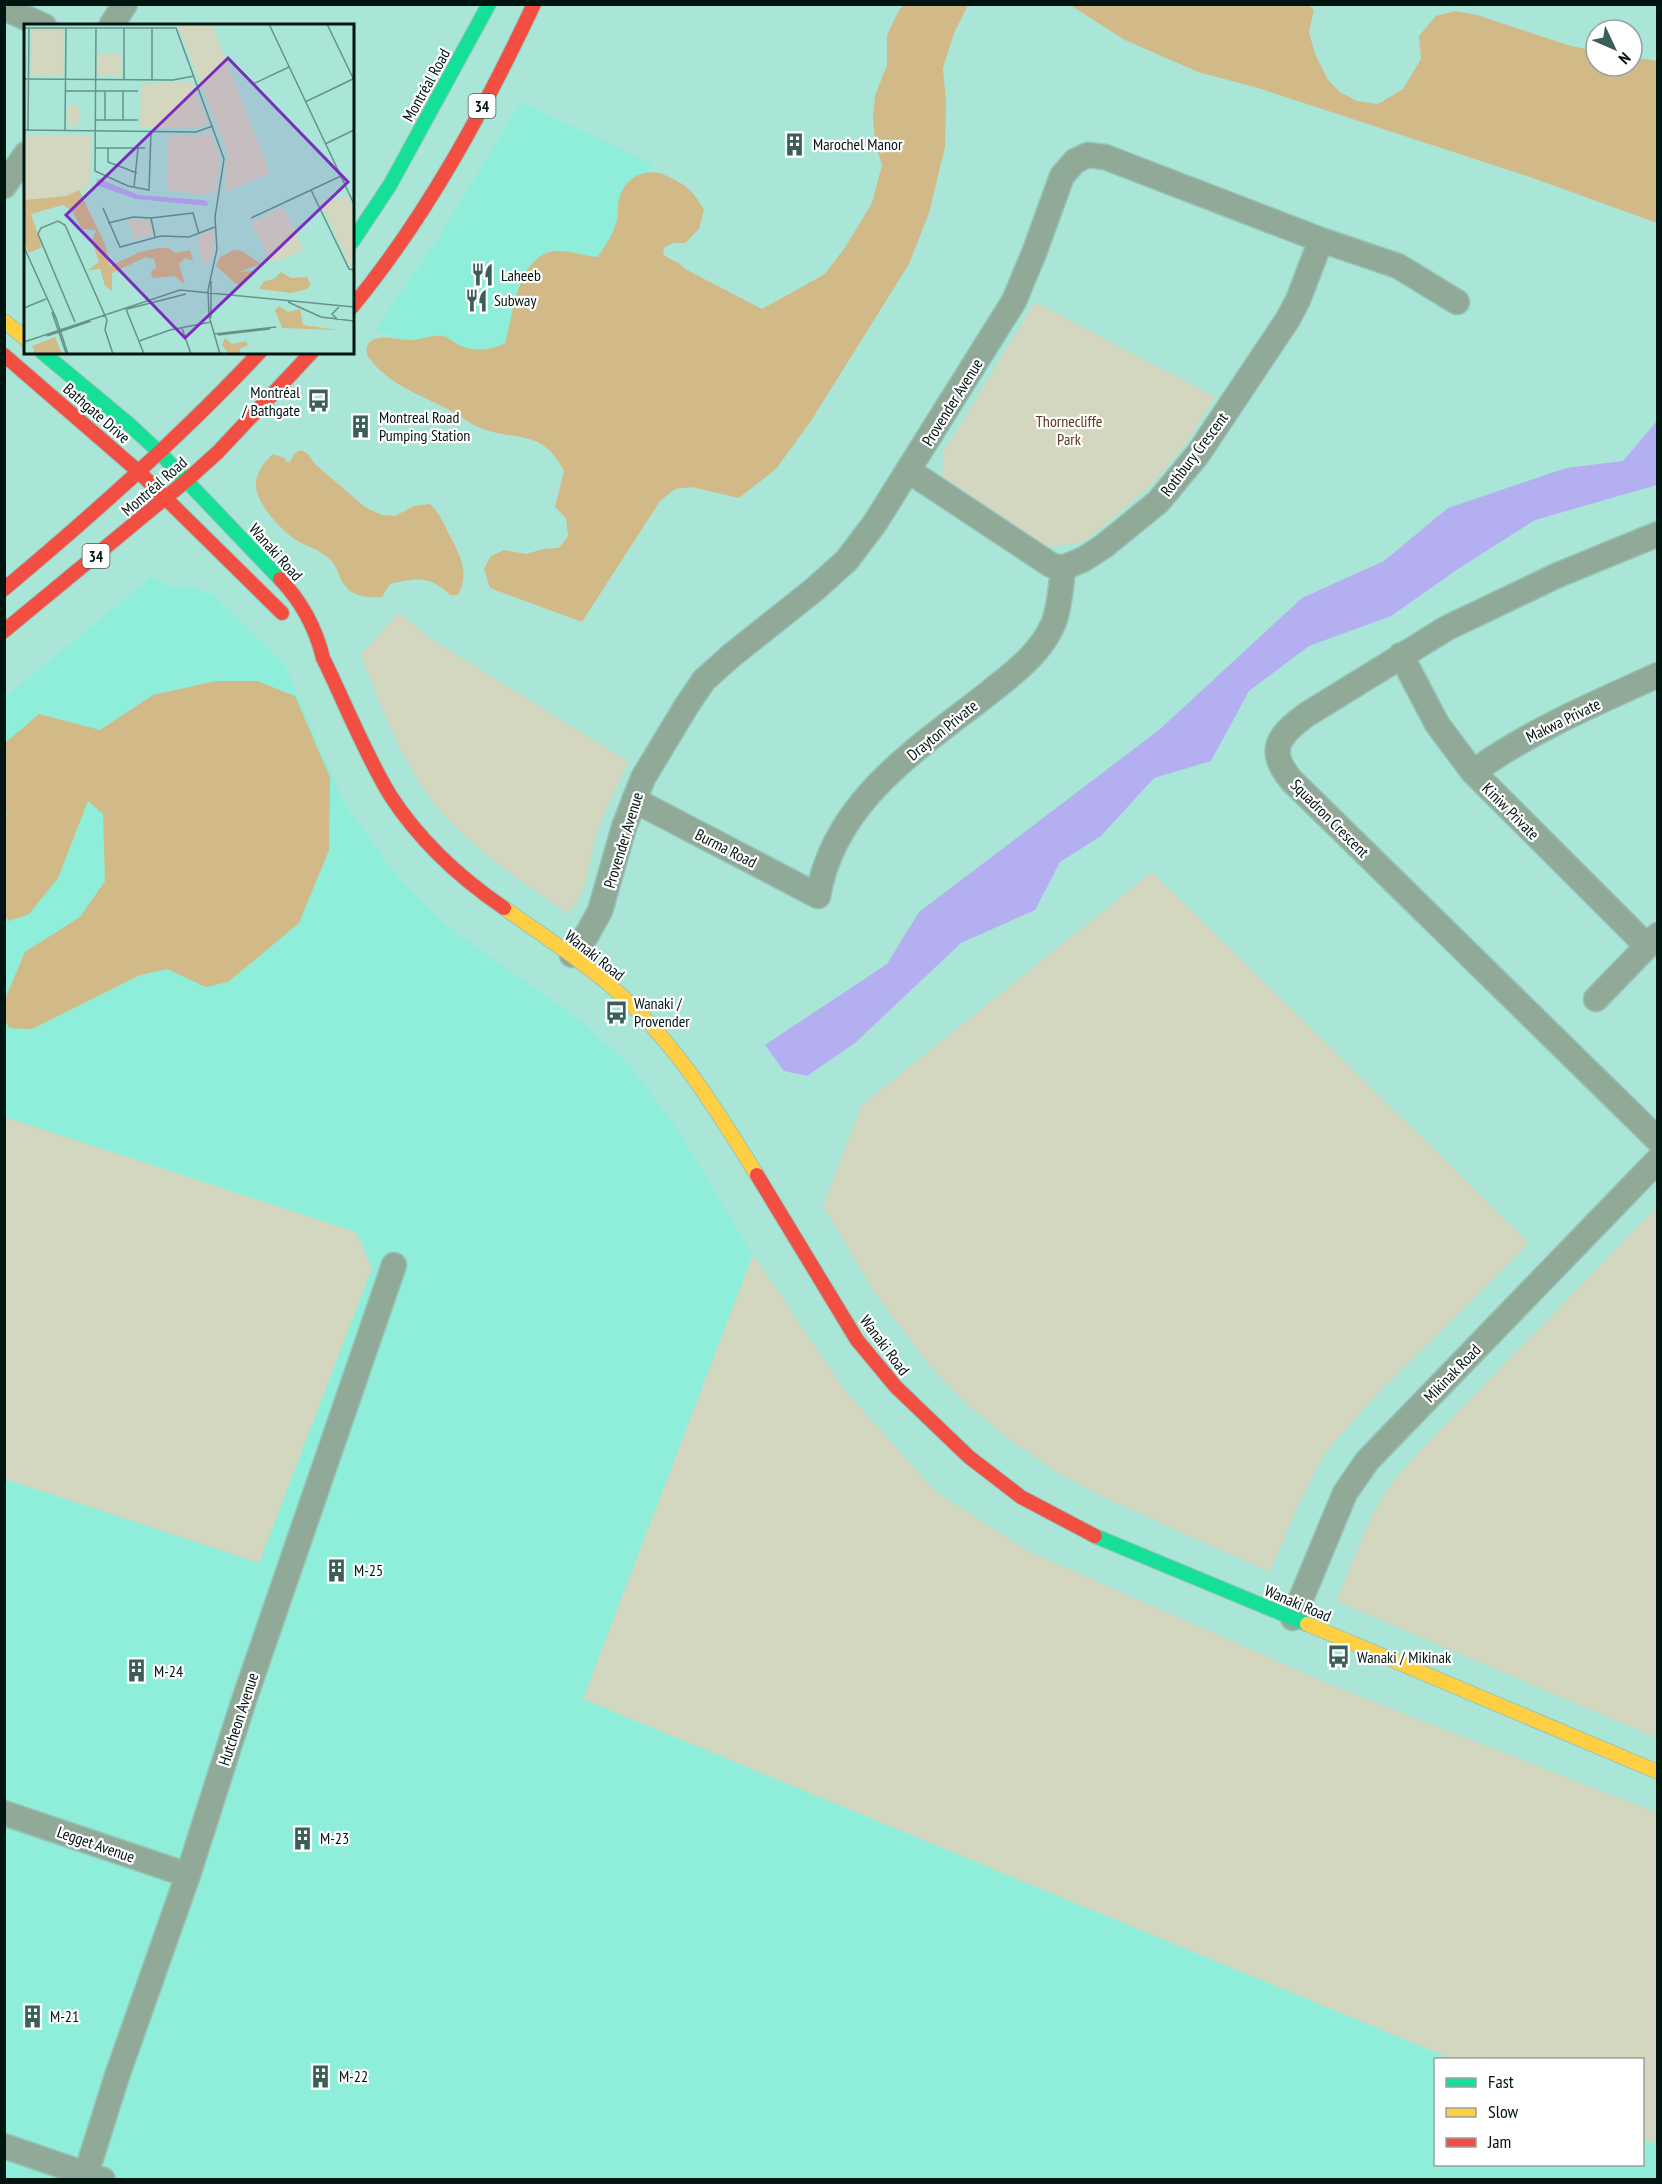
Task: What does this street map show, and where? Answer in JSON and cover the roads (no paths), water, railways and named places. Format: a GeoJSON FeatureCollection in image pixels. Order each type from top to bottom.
{"type":"FeatureCollection","features":[{"type":"Feature","properties":{"kind":"street"},"geometry":{"type":"LineString","coordinates":[[112,24],[125,4]]}},
{"type":"Feature","properties":{"kind":"street","name":"Montréal Road"},"geometry":{"type":"LineString","coordinates":[[354,239],[394,188],[489,4]]}},
{"type":"Feature","properties":{"kind":"street","name":"34"},"geometry":{"type":"LineString","coordinates":[[354,305],[393,257],[503,66],[534,4]]}},
{"type":"Feature","properties":{"kind":"street"},"geometry":{"type":"LineString","coordinates":[[4,8],[40,24]]}},
{"type":"Feature","properties":{"kind":"street","name":"Provender Avenue"},"geometry":{"type":"LineString","coordinates":[[572,955],[600,911],[643,778],[704,680],[847,560],[875,523],[1014,301],[1062,177],[1076,161],[1088,155],[1105,157],[1321,240],[1398,266],[1457,302]]}},
{"type":"Feature","properties":{"kind":"street"},"geometry":{"type":"LineString","coordinates":[[4,186],[24,157]]}},
{"type":"Feature","properties":{"kind":"street","name":"Rothbury Crescent"},"geometry":{"type":"LineString","coordinates":[[1063,568],[1084,560],[1158,502],[1198,454],[1288,319],[1298,300],[1321,240]]}},
{"type":"Feature","properties":{"kind":"street"},"geometry":{"type":"LineString","coordinates":[[4,321],[24,337]]}},
{"type":"Feature","properties":{"kind":"street","name":"Bathgate Drive"},"geometry":{"type":"LineString","coordinates":[[44,354],[131,426],[187,480]]}},
{"type":"Feature","properties":{"kind":"street","name":"Montréal Road"},"geometry":{"type":"LineString","coordinates":[[4,589],[160,453],[258,354]]}},
{"type":"Feature","properties":{"kind":"street","name":"Montréal Road"},"geometry":{"type":"LineString","coordinates":[[4,631],[167,498],[218,452],[310,354]]}},
{"type":"Feature","properties":{"kind":"street","name":"Bathgate Drive"},"geometry":{"type":"LineString","coordinates":[[4,355],[167,498]]}},
{"type":"Feature","properties":{"kind":"street"},"geometry":{"type":"LineString","coordinates":[[909,471],[1036,556],[1051,565],[1063,568]]}},
{"type":"Feature","properties":{"kind":"street","name":"Wanaki Road"},"geometry":{"type":"LineString","coordinates":[[187,480],[286,586],[306,615],[318,636],[323,658],[377,771],[391,796],[411,823],[431,847],[479,891],[572,955],[613,988],[644,1018],[697,1080],[857,1340],[896,1387],[932,1424],[993,1477],[1021,1497],[1102,1540],[1658,1772]]}},
{"type":"Feature","properties":{"kind":"street","name":"Wanaki Road"},"geometry":{"type":"LineString","coordinates":[[167,498],[243,573],[323,658]]}},
{"type":"Feature","properties":{"kind":"street","name":"Squadron Crescent"},"geometry":{"type":"LineString","coordinates":[[1658,534],[1558,575],[1447,628],[1306,715],[1289,728],[1280,740],[1277,749],[1278,762],[1283,771],[1658,1140]]}},
{"type":"Feature","properties":{"kind":"street","name":"Drayton Private"},"geometry":{"type":"LineString","coordinates":[[818,896],[821,875],[836,838],[866,797],[893,769],[1019,669],[1044,640],[1054,622],[1063,568]]}},
{"type":"Feature","properties":{"kind":"street","name":"Kiniw Private"},"geometry":{"type":"LineString","coordinates":[[1401,655],[1437,724],[1473,772],[1652,940]]}},
{"type":"Feature","properties":{"kind":"street","name":"Makwa Private"},"geometry":{"type":"LineString","coordinates":[[1473,772],[1517,743],[1565,717],[1658,675]]}},
{"type":"Feature","properties":{"kind":"street","name":"Burma Road"},"geometry":{"type":"LineString","coordinates":[[634,800],[818,896]]}},
{"type":"Feature","properties":{"kind":"street"},"geometry":{"type":"LineString","coordinates":[[1596,999],[1652,940]]}},
{"type":"Feature","properties":{"kind":"street","name":"Mikinak Road"},"geometry":{"type":"LineString","coordinates":[[1293,1618],[1345,1493],[1367,1461],[1658,1160]]}},
{"type":"Feature","properties":{"kind":"street","name":"Hutcheon Avenue"},"geometry":{"type":"LineString","coordinates":[[94,2177],[117,2076],[188,1875],[243,1700],[394,1265]]}},
{"type":"Feature","properties":{"kind":"street","name":"Legget Avenue"},"geometry":{"type":"LineString","coordinates":[[4,1813],[188,1875]]}},
{"type":"Feature","properties":{"kind":"street"},"geometry":{"type":"LineString","coordinates":[[4,2146],[94,2177]]}},
{"type":"Feature","properties":{"kind":"place","name":"Marochel Manor"},"geometry":{"type":"Point","coordinates":[795,144]}},
{"type":"Feature","properties":{"kind":"place","name":"Laheeb"},"geometry":{"type":"Point","coordinates":[483,275]}},
{"type":"Feature","properties":{"kind":"place","name":"Subway"},"geometry":{"type":"Point","coordinates":[476,300]}},
{"type":"Feature","properties":{"kind":"place","name":"Montréal / Bathgate"},"geometry":{"type":"Point","coordinates":[318,401]}},
{"type":"Feature","properties":{"kind":"place","name":"Montreal Road Pumping Station"},"geometry":{"type":"Point","coordinates":[361,426]}},
{"type":"Feature","properties":{"kind":"place","name":"Wanaki / Provender"},"geometry":{"type":"Point","coordinates":[616,1012]}},
{"type":"Feature","properties":{"kind":"place","name":"M-25"},"geometry":{"type":"Point","coordinates":[336,1570]}},
{"type":"Feature","properties":{"kind":"place","name":"Wanaki / Mikinak"},"geometry":{"type":"Point","coordinates":[1339,1657]}},
{"type":"Feature","properties":{"kind":"place","name":"M-24"},"geometry":{"type":"Point","coordinates":[136,1671]}},
{"type":"Feature","properties":{"kind":"place","name":"M-23"},"geometry":{"type":"Point","coordinates":[302,1838]}},
{"type":"Feature","properties":{"kind":"place","name":"M-21"},"geometry":{"type":"Point","coordinates":[32,2016]}},
{"type":"Feature","properties":{"kind":"place","name":"M-22"},"geometry":{"type":"Point","coordinates":[321,2076]}},
{"type":"Feature","properties":{"kind":"park label","name":"Thornecliffe Park"},"geometry":{"type":"Point","coordinates":[1069,430]}}]}
